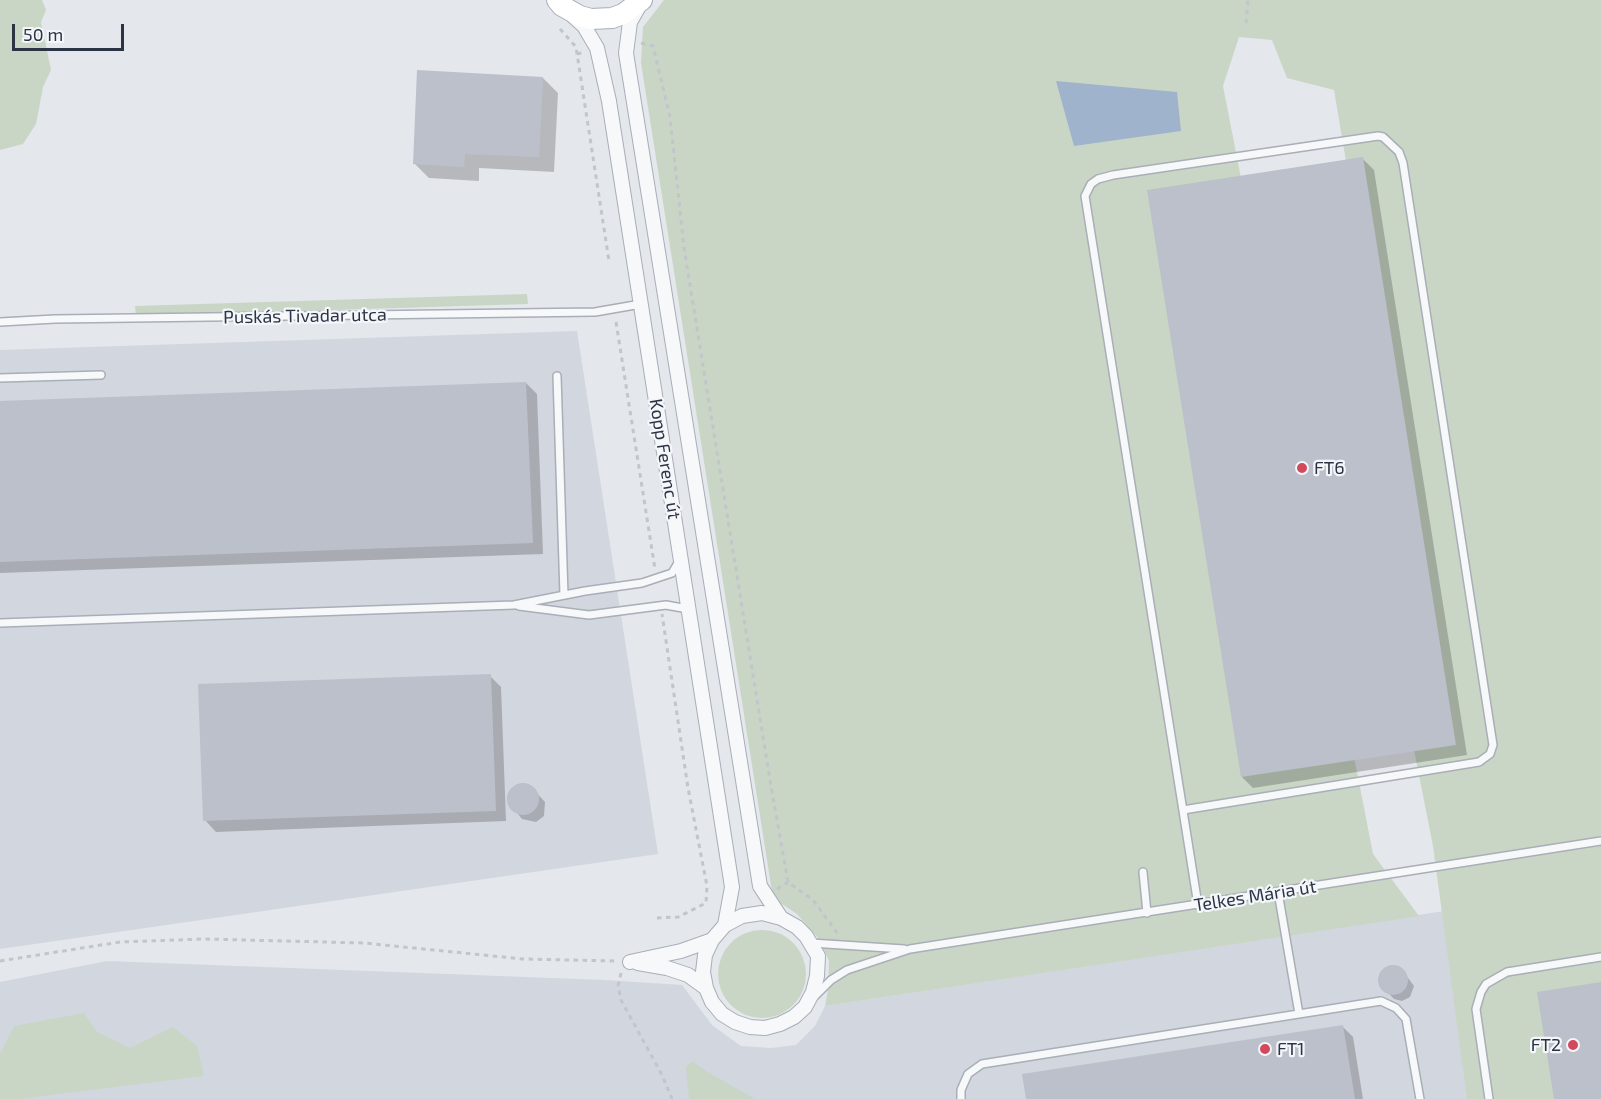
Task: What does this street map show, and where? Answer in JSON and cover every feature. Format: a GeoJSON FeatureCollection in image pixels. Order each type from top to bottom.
{"type":"FeatureCollection","features":[{"type":"Feature","properties":{"kind":"main road"},"geometry":{"type":"LineString","coordinates":[[559,3],[580,16],[591,19],[612,18],[623,14],[642,0]]}},
{"type":"Feature","properties":{"kind":"street","name":"Kopp Ferenc út"},"geometry":{"type":"LineString","coordinates":[[642,0],[630,22],[626,53],[760,886],[781,918]]}},
{"type":"Feature","properties":{"kind":"street","name":"Kopp Ferenc út"},"geometry":{"type":"LineString","coordinates":[[559,3],[584,26],[597,48],[609,101],[732,887],[725,925]]}},
{"type":"Feature","properties":{"kind":"street"},"geometry":{"type":"LineString","coordinates":[[762,913],[781,918],[797,927],[811,943],[818,956],[813,992],[805,1007],[794,1017],[780,1024],[765,1028],[750,1027],[735,1022],[722,1014],[712,1002],[703,972],[705,955],[712,940],[725,925],[742,916],[762,913]]}},
{"type":"Feature","properties":{"kind":"street"},"geometry":{"type":"LineString","coordinates":[[630,962],[681,951],[712,940]]}},
{"type":"Feature","properties":{"kind":"street"},"geometry":{"type":"LineString","coordinates":[[630,962],[667,968],[688,975],[706,988]]}},
{"type":"Feature","properties":{"kind":"lane"},"geometry":{"type":"LineString","coordinates":[[1183,810],[1479,762],[1490,754],[1493,745],[1403,163],[1399,152],[1383,137],[1113,175],[1098,179],[1091,184],[1085,196],[1198,905]]}},
{"type":"Feature","properties":{"kind":"lane","name":"Puskás Tivadar utca"},"geometry":{"type":"LineString","coordinates":[[0,322],[55,319],[595,312],[640,304]]}},
{"type":"Feature","properties":{"kind":"lane"},"geometry":{"type":"LineString","coordinates":[[0,378],[101,375]]}},
{"type":"Feature","properties":{"kind":"lane"},"geometry":{"type":"LineString","coordinates":[[557,376],[564,595]]}},
{"type":"Feature","properties":{"kind":"lane"},"geometry":{"type":"LineString","coordinates":[[0,623],[514,605],[657,579],[672,573],[680,557]]}},
{"type":"Feature","properties":{"kind":"lane"},"geometry":{"type":"LineString","coordinates":[[514,605],[589,615],[661,605],[688,609]]}},
{"type":"Feature","properties":{"kind":"lane","name":"Telkes Mária út"},"geometry":{"type":"LineString","coordinates":[[910,949],[1601,841]]}},
{"type":"Feature","properties":{"kind":"lane"},"geometry":{"type":"LineString","coordinates":[[1143,872],[1147,912]]}},
{"type":"Feature","properties":{"kind":"lane"},"geometry":{"type":"LineString","coordinates":[[1278,892],[1299,1014]]}},
{"type":"Feature","properties":{"kind":"lane"},"geometry":{"type":"LineString","coordinates":[[811,943],[910,949]]}},
{"type":"Feature","properties":{"kind":"lane"},"geometry":{"type":"LineString","coordinates":[[805,1007],[831,980],[847,970],[910,949]]}},
{"type":"Feature","properties":{"kind":"lane"},"geometry":{"type":"LineString","coordinates":[[1489,1099],[1476,1009],[1486,984],[1507,972],[1601,957]]}},
{"type":"Feature","properties":{"kind":"lane"},"geometry":{"type":"LineString","coordinates":[[962,1099],[961,1090],[968,1074],[982,1064],[1372,1001],[1381,1001],[1396,1008],[1408,1024],[1420,1099]]}},
{"type":"Feature","properties":{"kind":"path"},"geometry":{"type":"LineString","coordinates":[[1246,23],[1248,0]]}},
{"type":"Feature","properties":{"kind":"path"},"geometry":{"type":"LineString","coordinates":[[560,29],[576,46],[609,261]]}},
{"type":"Feature","properties":{"kind":"path"},"geometry":{"type":"LineString","coordinates":[[644,43],[653,46],[670,117],[684,248],[788,882],[813,900],[837,931],[842,946]]}},
{"type":"Feature","properties":{"kind":"path"},"geometry":{"type":"LineString","coordinates":[[616,322],[657,579]]}},
{"type":"Feature","properties":{"kind":"path"},"geometry":{"type":"LineString","coordinates":[[657,918],[678,917],[706,903],[707,886],[688,788],[661,605]]}},
{"type":"Feature","properties":{"kind":"path"},"geometry":{"type":"LineString","coordinates":[[0,961],[120,942],[204,939],[364,943],[523,959],[630,962]]}},
{"type":"Feature","properties":{"kind":"path"},"geometry":{"type":"LineString","coordinates":[[630,962],[621,973],[618,986],[621,1000],[662,1075],[672,1099]]}},
{"type":"Feature","properties":{"kind":"shaded area"},"geometry":{"type":"Polygon","coordinates":[[[577,331],[658,854],[0,949],[0,350],[577,331]]]}},
{"type":"Feature","properties":{"kind":"shaded area"},"geometry":{"type":"Polygon","coordinates":[[[1601,887],[1601,1099],[0,1099],[0,982],[107,961],[682,985],[712,1025],[741,1046],[771,1048],[796,1045],[815,1026],[825,1006],[1601,887]]]}},
{"type":"Feature","properties":{"kind":"green space"},"geometry":{"type":"Polygon","coordinates":[[[0,0],[42,0],[46,10],[41,22],[51,70],[43,87],[36,124],[23,144],[0,150],[0,0]]]}},
{"type":"Feature","properties":{"kind":"green space"},"geometry":{"type":"Polygon","coordinates":[[[664,0],[1601,0],[1601,1099],[1467,1099],[1433,846],[1367,513],[1391,428],[1334,90],[1287,78],[1272,40],[1239,37],[1223,86],[1373,854],[1419,916],[825,1006],[829,961],[819,939],[797,914],[773,898],[641,63],[643,27],[664,0]]]}},
{"type":"Feature","properties":{"kind":"green space"},"geometry":{"type":"Polygon","coordinates":[[[527,294],[528,304],[136,316],[135,306],[527,294]]]}},
{"type":"Feature","properties":{"kind":"green space"},"geometry":{"type":"Polygon","coordinates":[[[753,930],[771,930],[787,937],[799,949],[806,965],[806,983],[799,999],[787,1011],[771,1018],[753,1018],[737,1011],[725,999],[718,983],[718,965],[725,949],[737,937],[753,930]]]}},
{"type":"Feature","properties":{"kind":"green space"},"geometry":{"type":"Polygon","coordinates":[[[84,1013],[97,1032],[130,1048],[173,1027],[197,1046],[204,1076],[19,1099],[0,1099],[0,1054],[14,1026],[84,1013]]]}},
{"type":"Feature","properties":{"kind":"green space"},"geometry":{"type":"Polygon","coordinates":[[[692,1061],[755,1099],[689,1099],[686,1068],[692,1061]]]}},
{"type":"Feature","properties":{"kind":"water"},"geometry":{"type":"Polygon","coordinates":[[[1056,81],[1177,92],[1181,131],[1074,146],[1056,81]]]}},
{"type":"Feature","properties":{"kind":"building"},"geometry":{"type":"Polygon","coordinates":[[[417,70],[543,77],[539,157],[465,154],[464,167],[413,164],[417,70]]]}},
{"type":"Feature","properties":{"kind":"building","name":"FT6"},"geometry":{"type":"Polygon","coordinates":[[[1363,157],[1456,745],[1241,777],[1147,190],[1363,157]]]}},
{"type":"Feature","properties":{"kind":"building"},"geometry":{"type":"Polygon","coordinates":[[[526,382],[533,543],[0,562],[0,401],[526,382]]]}},
{"type":"Feature","properties":{"kind":"building"},"geometry":{"type":"Polygon","coordinates":[[[491,674],[496,811],[203,821],[198,684],[491,674]]]}},
{"type":"Feature","properties":{"kind":"building"},"geometry":{"type":"Polygon","coordinates":[[[523,783],[534,788],[539,799],[534,810],[523,815],[512,810],[507,799],[512,788],[523,783]]]}},
{"type":"Feature","properties":{"kind":"building"},"geometry":{"type":"Polygon","coordinates":[[[1393,965],[1403,970],[1408,980],[1403,990],[1393,995],[1383,990],[1378,980],[1383,970],[1393,965]]]}},
{"type":"Feature","properties":{"kind":"building","name":"FT2"},"geometry":{"type":"Polygon","coordinates":[[[1601,982],[1601,1099],[1554,1099],[1537,992],[1601,982]]]}},
{"type":"Feature","properties":{"kind":"building","name":"FT1"},"geometry":{"type":"Polygon","coordinates":[[[1343,1025],[1355,1099],[1026,1099],[1022,1074],[1343,1025]]]}},
{"type":"Feature","properties":{"kind":"place","name":"FT6"},"geometry":{"type":"Point","coordinates":[1302,468]}},
{"type":"Feature","properties":{"kind":"place","name":"FT2"},"geometry":{"type":"Point","coordinates":[1573,1045]}},
{"type":"Feature","properties":{"kind":"place","name":"FT1"},"geometry":{"type":"Point","coordinates":[1265,1049]}}]}
